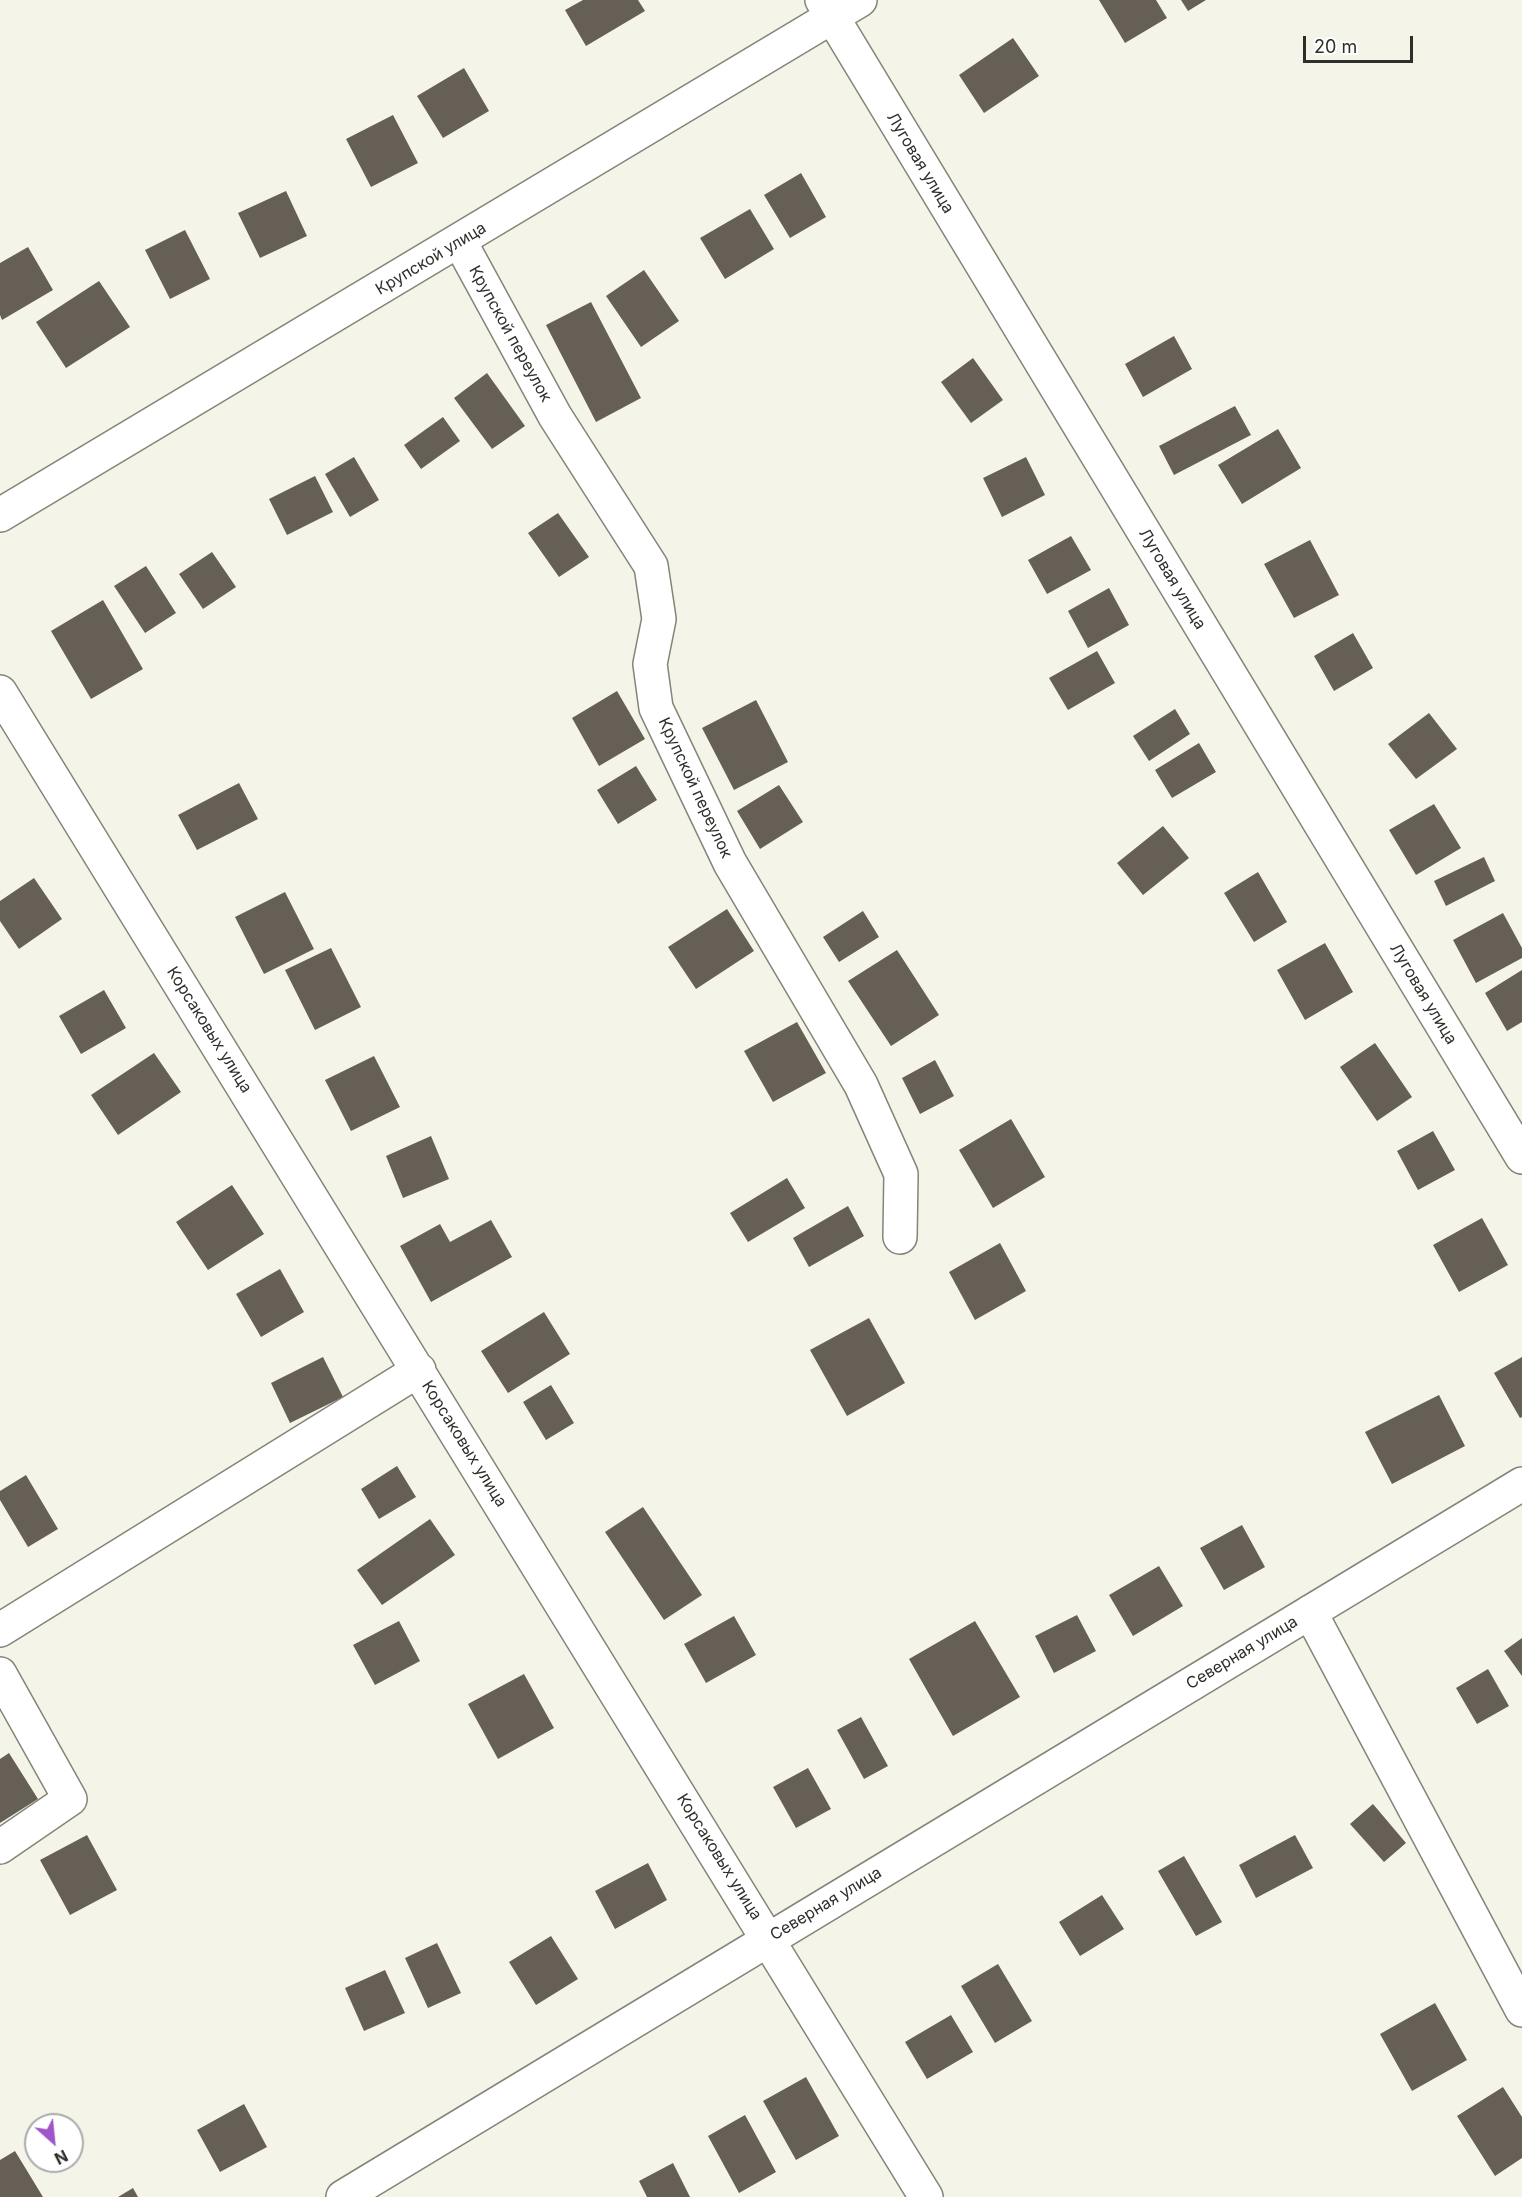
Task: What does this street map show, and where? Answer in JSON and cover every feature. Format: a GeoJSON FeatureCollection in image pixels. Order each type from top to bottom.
{"type":"FeatureCollection","features":[{"type":"Feature","properties":{"kind":"street","name":"Крупской улица"},"geometry":{"type":"LineString","coordinates":[[0,515],[460,242],[827,8],[860,0]]}},
{"type":"Feature","properties":{"kind":"street","name":"Луговая улица"},"geometry":{"type":"LineString","coordinates":[[827,8],[1522,1157]]}},
{"type":"Feature","properties":{"kind":"street","name":"Крупской переулок"},"geometry":{"type":"LineString","coordinates":[[460,242],[555,416],[651,566],[659,620],[650,664],[657,708],[730,863],[861,1085],[901,1174],[900,1237]]}},
{"type":"Feature","properties":{"kind":"street","name":"Корсаковых улица"},"geometry":{"type":"LineString","coordinates":[[0,692],[926,2197]]}},
{"type":"Feature","properties":{"kind":"street"},"geometry":{"type":"LineString","coordinates":[[0,1630],[419,1370]]}},
{"type":"Feature","properties":{"kind":"street","name":"Северная улица"},"geometry":{"type":"LineString","coordinates":[[343,2197],[1522,1484]]}},
{"type":"Feature","properties":{"kind":"street","name":"Северная улица"},"geometry":{"type":"LineString","coordinates":[[1310,1612],[1522,2010]]}},
{"type":"Feature","properties":{"kind":"street"},"geometry":{"type":"LineString","coordinates":[[0,1674],[70,1799],[0,1847]]}},
{"type":"Feature","properties":{"kind":"building"},"geometry":{"type":"Polygon","coordinates":[[[583,0],[638,0],[645,11],[586,46],[565,10],[583,0]]]}},
{"type":"Feature","properties":{"kind":"building"},"geometry":{"type":"Polygon","coordinates":[[[1099,0],[1156,0],[1167,18],[1125,43],[1099,0]]]}},
{"type":"Feature","properties":{"kind":"building"},"geometry":{"type":"Polygon","coordinates":[[[1181,0],[1206,0],[1188,11],[1181,0]]]}},
{"type":"Feature","properties":{"kind":"building"},"geometry":{"type":"Polygon","coordinates":[[[1013,38],[1039,76],[984,113],[959,75],[1013,38]]]}},
{"type":"Feature","properties":{"kind":"building"},"geometry":{"type":"Polygon","coordinates":[[[464,68],[489,111],[443,138],[417,96],[464,68]]]}},
{"type":"Feature","properties":{"kind":"building"},"geometry":{"type":"Polygon","coordinates":[[[393,115],[418,163],[371,187],[346,139],[393,115]]]}},
{"type":"Feature","properties":{"kind":"building"},"geometry":{"type":"Polygon","coordinates":[[[801,173],[826,217],[790,238],[764,195],[801,173]]]}},
{"type":"Feature","properties":{"kind":"building"},"geometry":{"type":"Polygon","coordinates":[[[286,191],[307,236],[260,258],[238,213],[286,191]]]}},
{"type":"Feature","properties":{"kind":"building"},"geometry":{"type":"Polygon","coordinates":[[[750,209],[774,249],[725,279],[700,238],[750,209]]]}},
{"type":"Feature","properties":{"kind":"building"},"geometry":{"type":"Polygon","coordinates":[[[185,230],[210,279],[170,299],[145,250],[185,230]]]}},
{"type":"Feature","properties":{"kind":"building"},"geometry":{"type":"Polygon","coordinates":[[[28,247],[53,290],[2,320],[0,315],[0,263],[28,247]]]}},
{"type":"Feature","properties":{"kind":"building"},"geometry":{"type":"Polygon","coordinates":[[[644,270],[679,321],[641,347],[606,296],[644,270]]]}},
{"type":"Feature","properties":{"kind":"building"},"geometry":{"type":"Polygon","coordinates":[[[99,281],[130,327],[66,368],[36,322],[99,281]]]}},
{"type":"Feature","properties":{"kind":"building"},"geometry":{"type":"Polygon","coordinates":[[[591,302],[641,398],[596,422],[546,325],[591,302]]]}},
{"type":"Feature","properties":{"kind":"building"},"geometry":{"type":"Polygon","coordinates":[[[1174,336],[1192,369],[1143,397],[1125,364],[1174,336]]]}},
{"type":"Feature","properties":{"kind":"building"},"geometry":{"type":"Polygon","coordinates":[[[973,358],[1003,400],[971,423],[941,382],[973,358]]]}},
{"type":"Feature","properties":{"kind":"building"},"geometry":{"type":"Polygon","coordinates":[[[487,373],[525,426],[492,449],[454,398],[487,373]]]}},
{"type":"Feature","properties":{"kind":"building"},"geometry":{"type":"Polygon","coordinates":[[[1235,406],[1251,435],[1174,475],[1159,446],[1235,406]]]}},
{"type":"Feature","properties":{"kind":"building"},"geometry":{"type":"Polygon","coordinates":[[[443,417],[460,441],[421,469],[404,445],[443,417]]]}},
{"type":"Feature","properties":{"kind":"building"},"geometry":{"type":"Polygon","coordinates":[[[1278,429],[1301,468],[1242,504],[1218,465],[1278,429]]]}},
{"type":"Feature","properties":{"kind":"building"},"geometry":{"type":"Polygon","coordinates":[[[354,457],[379,500],[350,517],[325,474],[354,457]]]}},
{"type":"Feature","properties":{"kind":"building"},"geometry":{"type":"Polygon","coordinates":[[[1026,457],[1045,495],[1002,517],[983,478],[1026,457]]]}},
{"type":"Feature","properties":{"kind":"building"},"geometry":{"type":"Polygon","coordinates":[[[315,476],[333,512],[287,535],[269,499],[315,476]]]}},
{"type":"Feature","properties":{"kind":"building"},"geometry":{"type":"Polygon","coordinates":[[[558,513],[589,557],[559,577],[528,533],[558,513]]]}},
{"type":"Feature","properties":{"kind":"building"},"geometry":{"type":"Polygon","coordinates":[[[1071,536],[1091,570],[1047,594],[1028,560],[1071,536]]]}},
{"type":"Feature","properties":{"kind":"building"},"geometry":{"type":"Polygon","coordinates":[[[1310,540],[1339,595],[1294,618],[1264,564],[1310,540]]]}},
{"type":"Feature","properties":{"kind":"building"},"geometry":{"type":"Polygon","coordinates":[[[212,552],[236,587],[203,609],[179,574],[212,552]]]}},
{"type":"Feature","properties":{"kind":"building"},"geometry":{"type":"Polygon","coordinates":[[[146,566],[176,613],[145,633],[114,586],[146,566]]]}},
{"type":"Feature","properties":{"kind":"building"},"geometry":{"type":"Polygon","coordinates":[[[1109,588],[1129,625],[1088,648],[1068,611],[1109,588]]]}},
{"type":"Feature","properties":{"kind":"building"},"geometry":{"type":"Polygon","coordinates":[[[103,600],[143,669],[91,699],[51,631],[103,600]]]}},
{"type":"Feature","properties":{"kind":"building"},"geometry":{"type":"Polygon","coordinates":[[[1353,633],[1373,668],[1334,691],[1314,656],[1353,633]]]}},
{"type":"Feature","properties":{"kind":"building"},"geometry":{"type":"Polygon","coordinates":[[[1097,651],[1115,683],[1068,710],[1049,678],[1097,651]]]}},
{"type":"Feature","properties":{"kind":"building"},"geometry":{"type":"Polygon","coordinates":[[[617,691],[645,739],[599,766],[572,718],[617,691]]]}},
{"type":"Feature","properties":{"kind":"building"},"geometry":{"type":"Polygon","coordinates":[[[756,700],[788,762],[734,790],[702,728],[756,700]]]}},
{"type":"Feature","properties":{"kind":"building"},"geometry":{"type":"Polygon","coordinates":[[[1175,709],[1190,734],[1149,761],[1133,736],[1175,709]]]}},
{"type":"Feature","properties":{"kind":"building"},"geometry":{"type":"Polygon","coordinates":[[[1429,713],[1457,749],[1416,779],[1388,744],[1429,713]]]}},
{"type":"Feature","properties":{"kind":"building"},"geometry":{"type":"Polygon","coordinates":[[[1199,743],[1216,772],[1172,798],[1155,770],[1199,743]]]}},
{"type":"Feature","properties":{"kind":"building"},"geometry":{"type":"Polygon","coordinates":[[[636,766],[657,800],[618,824],[597,790],[636,766]]]}},
{"type":"Feature","properties":{"kind":"building"},"geometry":{"type":"Polygon","coordinates":[[[239,783],[258,819],[197,850],[178,815],[239,783]]]}},
{"type":"Feature","properties":{"kind":"building"},"geometry":{"type":"Polygon","coordinates":[[[779,785],[803,822],[760,849],[737,811],[779,785]]]}},
{"type":"Feature","properties":{"kind":"building"},"geometry":{"type":"Polygon","coordinates":[[[1434,804],[1461,848],[1416,875],[1389,830],[1434,804]]]}},
{"type":"Feature","properties":{"kind":"building"},"geometry":{"type":"Polygon","coordinates":[[[1163,826],[1189,858],[1143,895],[1117,863],[1163,826]]]}},
{"type":"Feature","properties":{"kind":"building"},"geometry":{"type":"Polygon","coordinates":[[[1484,857],[1495,881],[1446,906],[1434,881],[1484,857]]]}},
{"type":"Feature","properties":{"kind":"building"},"geometry":{"type":"Polygon","coordinates":[[[1258,872],[1287,922],[1254,942],[1224,893],[1258,872]]]}},
{"type":"Feature","properties":{"kind":"building"},"geometry":{"type":"Polygon","coordinates":[[[34,878],[62,919],[19,949],[0,921],[0,901],[34,878]]]}},
{"type":"Feature","properties":{"kind":"building"},"geometry":{"type":"Polygon","coordinates":[[[285,892],[314,949],[264,974],[235,917],[285,892]]]}},
{"type":"Feature","properties":{"kind":"building"},"geometry":{"type":"Polygon","coordinates":[[[727,909],[754,951],[696,989],[668,947],[727,909]]]}},
{"type":"Feature","properties":{"kind":"building"},"geometry":{"type":"Polygon","coordinates":[[[863,911],[879,937],[839,962],[823,937],[863,911]]]}},
{"type":"Feature","properties":{"kind":"building"},"geometry":{"type":"Polygon","coordinates":[[[1503,913],[1522,948],[1522,958],[1476,983],[1453,940],[1503,913]]]}},
{"type":"Feature","properties":{"kind":"building"},"geometry":{"type":"Polygon","coordinates":[[[1325,943],[1353,992],[1305,1020],[1277,970],[1325,943]]]}},
{"type":"Feature","properties":{"kind":"building"},"geometry":{"type":"Polygon","coordinates":[[[331,948],[361,1007],[315,1030],[285,970],[331,948]]]}},
{"type":"Feature","properties":{"kind":"building"},"geometry":{"type":"Polygon","coordinates":[[[897,950],[939,1015],[891,1046],[848,981],[897,950]]]}},
{"type":"Feature","properties":{"kind":"building"},"geometry":{"type":"Polygon","coordinates":[[[1522,970],[1522,1022],[1507,1031],[1485,993],[1522,970]]]}},
{"type":"Feature","properties":{"kind":"building"},"geometry":{"type":"Polygon","coordinates":[[[104,990],[126,1028],[81,1054],[59,1016],[104,990]]]}},
{"type":"Feature","properties":{"kind":"building"},"geometry":{"type":"Polygon","coordinates":[[[797,1022],[826,1073],[773,1102],[744,1051],[797,1022]]]}},
{"type":"Feature","properties":{"kind":"building"},"geometry":{"type":"Polygon","coordinates":[[[1375,1043],[1412,1097],[1377,1121],[1340,1067],[1375,1043]]]}},
{"type":"Feature","properties":{"kind":"building"},"geometry":{"type":"Polygon","coordinates":[[[154,1053],[181,1092],[118,1135],[91,1095],[154,1053]]]}},
{"type":"Feature","properties":{"kind":"building"},"geometry":{"type":"Polygon","coordinates":[[[374,1056],[400,1107],[351,1131],[325,1080],[374,1056]]]}},
{"type":"Feature","properties":{"kind":"building"},"geometry":{"type":"Polygon","coordinates":[[[935,1060],[954,1096],[920,1114],[902,1078],[935,1060]]]}},
{"type":"Feature","properties":{"kind":"building"},"geometry":{"type":"Polygon","coordinates":[[[1011,1119],[1045,1177],[993,1208],[959,1150],[1011,1119]]]}},
{"type":"Feature","properties":{"kind":"building"},"geometry":{"type":"Polygon","coordinates":[[[1433,1131],[1455,1170],[1418,1190],[1397,1151],[1433,1131]]]}},
{"type":"Feature","properties":{"kind":"building"},"geometry":{"type":"Polygon","coordinates":[[[431,1136],[449,1179],[403,1198],[386,1156],[431,1136]]]}},
{"type":"Feature","properties":{"kind":"building"},"geometry":{"type":"Polygon","coordinates":[[[787,1178],[805,1208],[748,1242],[730,1213],[787,1178]]]}},
{"type":"Feature","properties":{"kind":"building"},"geometry":{"type":"Polygon","coordinates":[[[232,1185],[264,1234],[208,1270],[176,1222],[232,1185]]]}},
{"type":"Feature","properties":{"kind":"building"},"geometry":{"type":"Polygon","coordinates":[[[848,1206],[864,1236],[809,1267],[793,1238],[848,1206]]]}},
{"type":"Feature","properties":{"kind":"building"},"geometry":{"type":"Polygon","coordinates":[[[1482,1218],[1508,1265],[1459,1292],[1433,1245],[1482,1218]]]}},
{"type":"Feature","properties":{"kind":"building"},"geometry":{"type":"Polygon","coordinates":[[[491,1220],[512,1257],[431,1302],[400,1246],[440,1224],[450,1242],[491,1220]]]}},
{"type":"Feature","properties":{"kind":"building"},"geometry":{"type":"Polygon","coordinates":[[[1000,1243],[1026,1291],[975,1320],[949,1272],[1000,1243]]]}},
{"type":"Feature","properties":{"kind":"building"},"geometry":{"type":"Polygon","coordinates":[[[280,1269],[304,1312],[261,1337],[236,1294],[280,1269]]]}},
{"type":"Feature","properties":{"kind":"building"},"geometry":{"type":"Polygon","coordinates":[[[544,1312],[570,1354],[508,1393],[481,1351],[544,1312]]]}},
{"type":"Feature","properties":{"kind":"building"},"geometry":{"type":"Polygon","coordinates":[[[869,1318],[905,1383],[847,1416],[810,1350],[869,1318]]]}},
{"type":"Feature","properties":{"kind":"building"},"geometry":{"type":"Polygon","coordinates":[[[323,1357],[343,1397],[290,1423],[271,1383],[323,1357]]]}},
{"type":"Feature","properties":{"kind":"building"},"geometry":{"type":"Polygon","coordinates":[[[1522,1357],[1522,1417],[1520,1418],[1494,1373],[1522,1357]]]}},
{"type":"Feature","properties":{"kind":"building"},"geometry":{"type":"Polygon","coordinates":[[[551,1385],[574,1423],[546,1440],[523,1402],[551,1385]]]}},
{"type":"Feature","properties":{"kind":"building"},"geometry":{"type":"Polygon","coordinates":[[[1439,1395],[1465,1446],[1392,1484],[1365,1432],[1439,1395]]]}},
{"type":"Feature","properties":{"kind":"building"},"geometry":{"type":"Polygon","coordinates":[[[397,1466],[416,1497],[379,1519],[361,1489],[397,1466]]]}},
{"type":"Feature","properties":{"kind":"building"},"geometry":{"type":"Polygon","coordinates":[[[26,1475],[58,1529],[28,1547],[0,1500],[0,1491],[26,1475]]]}},
{"type":"Feature","properties":{"kind":"building"},"geometry":{"type":"Polygon","coordinates":[[[643,1507],[702,1595],[664,1620],[605,1532],[643,1507]]]}},
{"type":"Feature","properties":{"kind":"building"},"geometry":{"type":"Polygon","coordinates":[[[430,1519],[455,1555],[382,1605],[357,1570],[430,1519]]]}},
{"type":"Feature","properties":{"kind":"building"},"geometry":{"type":"Polygon","coordinates":[[[1242,1525],[1265,1567],[1224,1590],[1200,1548],[1242,1525]]]}},
{"type":"Feature","properties":{"kind":"building"},"geometry":{"type":"Polygon","coordinates":[[[1159,1566],[1183,1606],[1133,1636],[1109,1595],[1159,1566]]]}},
{"type":"Feature","properties":{"kind":"building"},"geometry":{"type":"Polygon","coordinates":[[[1077,1615],[1096,1651],[1054,1673],[1035,1636],[1077,1615]]]}},
{"type":"Feature","properties":{"kind":"building"},"geometry":{"type":"Polygon","coordinates":[[[734,1616],[756,1655],[706,1683],[684,1644],[734,1616]]]}},
{"type":"Feature","properties":{"kind":"building"},"geometry":{"type":"Polygon","coordinates":[[[399,1621],[420,1661],[375,1685],[353,1645],[399,1621]]]}},
{"type":"Feature","properties":{"kind":"building"},"geometry":{"type":"Polygon","coordinates":[[[975,1621],[1020,1697],[953,1736],[909,1659],[975,1621]]]}},
{"type":"Feature","properties":{"kind":"building"},"geometry":{"type":"Polygon","coordinates":[[[1522,1638],[1522,1676],[1504,1651],[1522,1638]]]}},
{"type":"Feature","properties":{"kind":"building"},"geometry":{"type":"Polygon","coordinates":[[[1488,1669],[1509,1706],[1477,1724],[1456,1688],[1488,1669]]]}},
{"type":"Feature","properties":{"kind":"building"},"geometry":{"type":"Polygon","coordinates":[[[524,1674],[554,1728],[498,1759],[468,1704],[524,1674]]]}},
{"type":"Feature","properties":{"kind":"building"},"geometry":{"type":"Polygon","coordinates":[[[861,1717],[888,1766],[864,1779],[837,1730],[861,1717]]]}},
{"type":"Feature","properties":{"kind":"building"},"geometry":{"type":"Polygon","coordinates":[[[9,1753],[38,1799],[0,1823],[0,1759],[9,1753]]]}},
{"type":"Feature","properties":{"kind":"building"},"geometry":{"type":"Polygon","coordinates":[[[808,1768],[831,1809],[796,1828],[773,1787],[808,1768]]]}},
{"type":"Feature","properties":{"kind":"building"},"geometry":{"type":"Polygon","coordinates":[[[1373,1804],[1406,1843],[1384,1862],[1350,1824],[1373,1804]]]}},
{"type":"Feature","properties":{"kind":"building"},"geometry":{"type":"Polygon","coordinates":[[[87,1835],[117,1890],[70,1915],[40,1860],[87,1835]]]}},
{"type":"Feature","properties":{"kind":"building"},"geometry":{"type":"Polygon","coordinates":[[[1295,1835],[1313,1868],[1256,1898],[1239,1865],[1295,1835]]]}},
{"type":"Feature","properties":{"kind":"building"},"geometry":{"type":"Polygon","coordinates":[[[1184,1856],[1222,1922],[1196,1936],[1158,1871],[1184,1856]]]}},
{"type":"Feature","properties":{"kind":"building"},"geometry":{"type":"Polygon","coordinates":[[[648,1863],[667,1900],[615,1929],[595,1891],[648,1863]]]}},
{"type":"Feature","properties":{"kind":"building"},"geometry":{"type":"Polygon","coordinates":[[[1102,1895],[1124,1929],[1080,1956],[1059,1922],[1102,1895]]]}},
{"type":"Feature","properties":{"kind":"building"},"geometry":{"type":"Polygon","coordinates":[[[551,1936],[578,1979],[536,2005],[509,1962],[551,1936]]]}},
{"type":"Feature","properties":{"kind":"building"},"geometry":{"type":"Polygon","coordinates":[[[437,1943],[461,1993],[428,2008],[405,1958],[437,1943]]]}},
{"type":"Feature","properties":{"kind":"building"},"geometry":{"type":"Polygon","coordinates":[[[998,1964],[1032,2021],[995,2043],[961,1986],[998,1964]]]}},
{"type":"Feature","properties":{"kind":"building"},"geometry":{"type":"Polygon","coordinates":[[[385,1970],[405,2013],[364,2031],[345,1988],[385,1970]]]}},
{"type":"Feature","properties":{"kind":"building"},"geometry":{"type":"Polygon","coordinates":[[[1435,2003],[1467,2060],[1412,2091],[1380,2034],[1435,2003]]]}},
{"type":"Feature","properties":{"kind":"building"},"geometry":{"type":"Polygon","coordinates":[[[951,2015],[973,2052],[927,2079],[905,2042],[951,2015]]]}},
{"type":"Feature","properties":{"kind":"building"},"geometry":{"type":"Polygon","coordinates":[[[806,2077],[839,2136],[796,2160],[763,2101],[806,2077]]]}},
{"type":"Feature","properties":{"kind":"building"},"geometry":{"type":"Polygon","coordinates":[[[1503,2087],[1522,2117],[1522,2158],[1495,2176],[1457,2116],[1503,2087]]]}},
{"type":"Feature","properties":{"kind":"building"},"geometry":{"type":"Polygon","coordinates":[[[244,2104],[267,2147],[220,2172],[197,2130],[244,2104]]]}},
{"type":"Feature","properties":{"kind":"building"},"geometry":{"type":"Polygon","coordinates":[[[745,2115],[776,2172],[739,2193],[708,2136],[745,2115]]]}},
{"type":"Feature","properties":{"kind":"building"},"geometry":{"type":"Polygon","coordinates":[[[15,2151],[24,2166],[24,2173],[28,2173],[43,2197],[0,2197],[0,2160],[15,2151]]]}},
{"type":"Feature","properties":{"kind":"building"},"geometry":{"type":"Polygon","coordinates":[[[673,2163],[690,2197],[647,2197],[639,2181],[673,2163]]]}},
{"type":"Feature","properties":{"kind":"building"},"geometry":{"type":"Polygon","coordinates":[[[133,2188],[138,2197],[118,2197],[133,2188]]]}}]}
